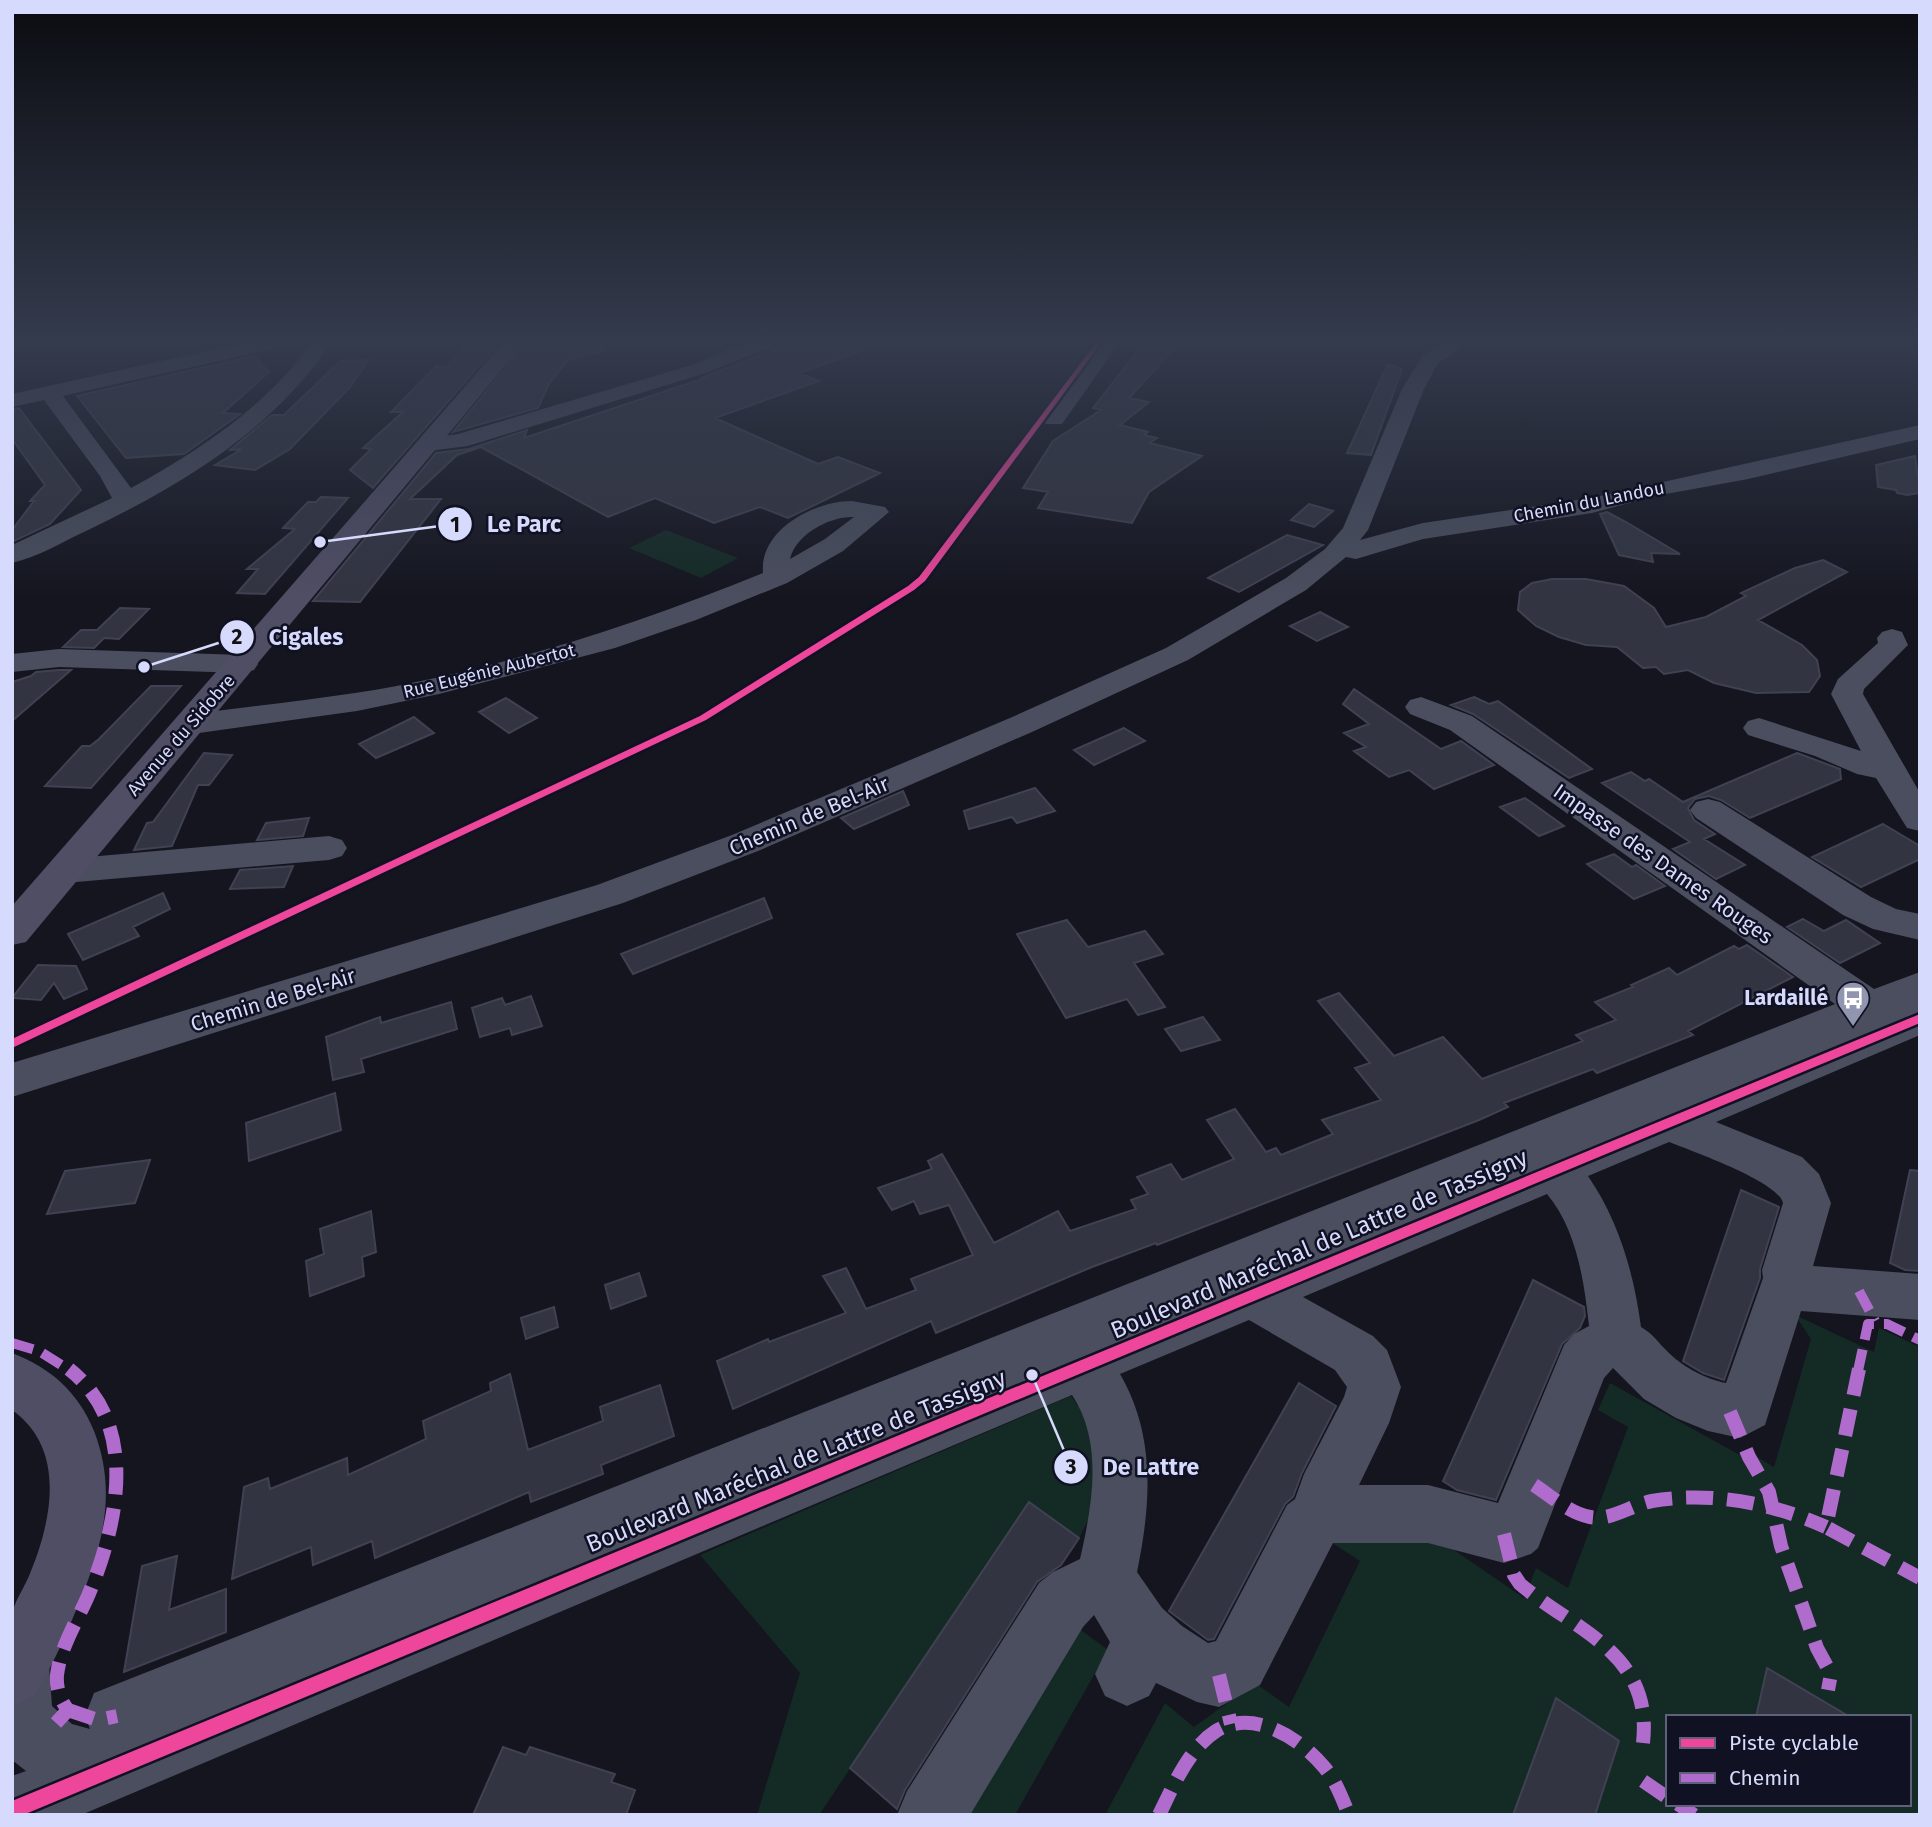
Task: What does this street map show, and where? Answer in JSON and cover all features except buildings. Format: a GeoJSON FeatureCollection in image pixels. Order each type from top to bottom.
{"type":"FeatureCollection","features":[{"type":"Feature","properties":{"kind":"main road","name":"Avenue du Sidobre"},"geometry":{"type":"LineString","coordinates":[[12,932],[442,428]]}},
{"type":"Feature","properties":{"kind":"main road"},"geometry":{"type":"LineString","coordinates":[[12,1378],[33,1390],[55,1411],[72,1443],[79,1477],[77,1523],[61,1577],[15,1669]]}},
{"type":"Feature","properties":{"kind":"street"},"geometry":{"type":"LineString","coordinates":[[76,428],[111,475],[125,500]]}},
{"type":"Feature","properties":{"kind":"street"},"geometry":{"type":"LineString","coordinates":[[12,555],[90,520],[176,471],[239,428]]}},
{"type":"Feature","properties":{"kind":"street"},"geometry":{"type":"LineString","coordinates":[[429,444],[460,441],[502,428]]}},
{"type":"Feature","properties":{"kind":"street","name":"Chemin de Bel-Air"},"geometry":{"type":"LineString","coordinates":[[12,1080],[598,898],[710,858],[1021,725],[1177,654],[1296,584],[1341,548],[1355,530],[1397,428]]}},
{"type":"Feature","properties":{"kind":"street","name":"Chemin du Landou"},"geometry":{"type":"LineString","coordinates":[[1341,548],[1356,551],[1388,539],[1423,531],[1592,505],[1654,489],[1748,472],[1920,432]]}},
{"type":"Feature","properties":{"kind":"street"},"geometry":{"type":"LineString","coordinates":[[111,475],[176,471]]}},
{"type":"Feature","properties":{"kind":"street","name":"Rue Eugénie Aubertot"},"geometry":{"type":"LineString","coordinates":[[192,724],[357,702],[439,685],[605,642],[686,614],[777,577]]}},
{"type":"Feature","properties":{"kind":"street"},"geometry":{"type":"LineString","coordinates":[[1892,638],[1893,645],[1849,686],[1847,694],[1887,769],[1920,820]]}},
{"type":"Feature","properties":{"kind":"street"},"geometry":{"type":"LineString","coordinates":[[12,663],[59,658],[243,664]]}},
{"type":"Feature","properties":{"kind":"street","name":"Impasse des Dames Rouges"},"geometry":{"type":"LineString","coordinates":[[1422,706],[1461,723],[1826,979],[1907,1015]]}},
{"type":"Feature","properties":{"kind":"street"},"geometry":{"type":"LineString","coordinates":[[1759,728],[1827,749],[1869,767],[1887,769]]}},
{"type":"Feature","properties":{"kind":"street"},"geometry":{"type":"LineString","coordinates":[[1708,810],[1857,906],[1887,920],[1920,927]]}},
{"type":"Feature","properties":{"kind":"street"},"geometry":{"type":"LineString","coordinates":[[65,871],[329,848]]}},
{"type":"Feature","properties":{"kind":"street","name":"Boulevard Maréchal de Lattre de Tassigny"},"geometry":{"type":"LineString","coordinates":[[1073,1350],[1252,1295],[1543,1157],[1670,1122],[1907,1015]]}},
{"type":"Feature","properties":{"kind":"street","name":"Boulevard Maréchal de Lattre de Tassigny"},"geometry":{"type":"LineString","coordinates":[[12,1810],[116,1741],[1543,1157],[1907,1015]]}},
{"type":"Feature","properties":{"kind":"street"},"geometry":{"type":"LineString","coordinates":[[1670,1122],[1785,1171],[1798,1180],[1805,1191],[1807,1203],[1787,1270],[1787,1279],[1792,1288]]}},
{"type":"Feature","properties":{"kind":"street","name":"Boulevard Maréchal de Lattre de Tassigny"},"geometry":{"type":"LineString","coordinates":[[1543,1157],[1581,1206],[1591,1227],[1610,1290],[1618,1344]]}},
{"type":"Feature","properties":{"kind":"street"},"geometry":{"type":"LineString","coordinates":[[1322,1514],[1428,1514],[1499,1533],[1510,1533],[1517,1527],[1583,1363],[1597,1347],[1618,1344],[1632,1351],[1658,1378],[1716,1408],[1740,1411],[1746,1406],[1781,1293],[1792,1288],[1879,1292],[1920,1297]]}},
{"type":"Feature","properties":{"kind":"street","name":"Boulevard Maréchal de Lattre de Tassigny"},"geometry":{"type":"LineString","coordinates":[[1104,1586],[1120,1598],[1131,1619],[1137,1655],[1203,1675],[1219,1675],[1238,1663],[1308,1526],[1322,1514],[1324,1494],[1370,1404],[1374,1387],[1368,1368],[1354,1353],[1252,1295]]}},
{"type":"Feature","properties":{"kind":"street"},"geometry":{"type":"LineString","coordinates":[[931,1815],[1061,1605],[1079,1588],[1104,1586],[1116,1528],[1120,1464],[1116,1430],[1108,1407],[1073,1350]]}},
{"type":"Feature","properties":{"kind":"street"},"geometry":{"type":"LineString","coordinates":[[15,1669],[18,1711],[28,1730],[39,1742],[79,1761],[116,1741]]}},
{"type":"Feature","properties":{"kind":"green space"},"geometry":{"type":"Polygon","coordinates":[[[666,530],[738,558],[701,578],[629,548],[666,530]]]}},
{"type":"Feature","properties":{"kind":"green space"},"geometry":{"type":"Polygon","coordinates":[[[1795,1315],[1874,1352],[1879,1328],[1920,1347],[1920,1815],[1105,1815],[1165,1703],[1194,1727],[1255,1683],[1289,1707],[1360,1561],[1326,1539],[1441,1541],[1524,1598],[1536,1568],[1568,1588],[1628,1427],[1598,1410],[1610,1383],[1738,1454],[1757,1457],[1774,1467],[1811,1339],[1795,1315]]]}},
{"type":"Feature","properties":{"kind":"green space"},"geometry":{"type":"Polygon","coordinates":[[[1071,1396],[1089,1421],[1098,1500],[1079,1538],[1029,1502],[819,1815],[757,1815],[800,1673],[700,1555],[1071,1396]]]}},
{"type":"Feature","properties":{"kind":"green space"},"geometry":{"type":"Polygon","coordinates":[[[1074,1625],[1108,1650],[1015,1815],[961,1815],[1074,1625]]]}},
{"type":"Feature","properties":{"kind":"marked path"},"geometry":{"type":"LineString","coordinates":[[1859,1291],[1875,1321]]}},
{"type":"Feature","properties":{"kind":"marked path"},"geometry":{"type":"LineString","coordinates":[[1920,1340],[1887,1324],[1868,1324],[1826,1527],[1920,1578]]}},
{"type":"Feature","properties":{"kind":"marked path"},"geometry":{"type":"LineString","coordinates":[[12,1343],[52,1357],[84,1383],[106,1419],[116,1459],[117,1487],[111,1529],[99,1569],[60,1662],[57,1686],[68,1710],[56,1723]]}},
{"type":"Feature","properties":{"kind":"marked path"},"geometry":{"type":"LineString","coordinates":[[1730,1412],[1749,1457],[1769,1492],[1781,1546],[1817,1648],[1831,1674],[1828,1690]]}},
{"type":"Feature","properties":{"kind":"marked path"},"geometry":{"type":"LineString","coordinates":[[1534,1485],[1568,1508],[1590,1517],[1605,1517],[1653,1501],[1697,1498],[1763,1506],[1785,1511],[1826,1527]]}},
{"type":"Feature","properties":{"kind":"marked path"},"geometry":{"type":"LineString","coordinates":[[1504,1534],[1514,1575],[1520,1584],[1593,1635],[1629,1676],[1643,1708],[1643,1743]]}},
{"type":"Feature","properties":{"kind":"marked path"},"geometry":{"type":"LineString","coordinates":[[1219,1675],[1231,1724]]}},
{"type":"Feature","properties":{"kind":"marked path"},"geometry":{"type":"LineString","coordinates":[[68,1710],[98,1720],[117,1716]]}},
{"type":"Feature","properties":{"kind":"marked path"},"geometry":{"type":"LineString","coordinates":[[1159,1815],[1183,1769],[1207,1738],[1230,1725],[1245,1723],[1260,1724],[1303,1746],[1332,1778],[1349,1815]]}},
{"type":"Feature","properties":{"kind":"marked path"},"geometry":{"type":"LineString","coordinates":[[1643,1781],[1666,1797]]}},
{"type":"Feature","properties":{"kind":"marked path"},"geometry":{"type":"LineString","coordinates":[[1681,1806],[1694,1815]]}},
{"type":"Feature","properties":{"kind":"cycle path"},"geometry":{"type":"LineString","coordinates":[[12,1044],[703,718],[922,579],[1035,428]]}},
{"type":"Feature","properties":{"kind":"cycle path"},"geometry":{"type":"LineString","coordinates":[[12,1810],[1920,1018]]}},
{"type":"Feature","properties":{"kind":"place","name":"Le Parc"},"geometry":{"type":"Point","coordinates":[320,542]}},
{"type":"Feature","properties":{"kind":"place","name":"Cigales"},"geometry":{"type":"Point","coordinates":[144,667]}},
{"type":"Feature","properties":{"kind":"place","name":"Lardaillé"},"geometry":{"type":"Point","coordinates":[1853,1028]}},
{"type":"Feature","properties":{"kind":"place","name":"De Lattre"},"geometry":{"type":"Point","coordinates":[1032,1375]}}]}
